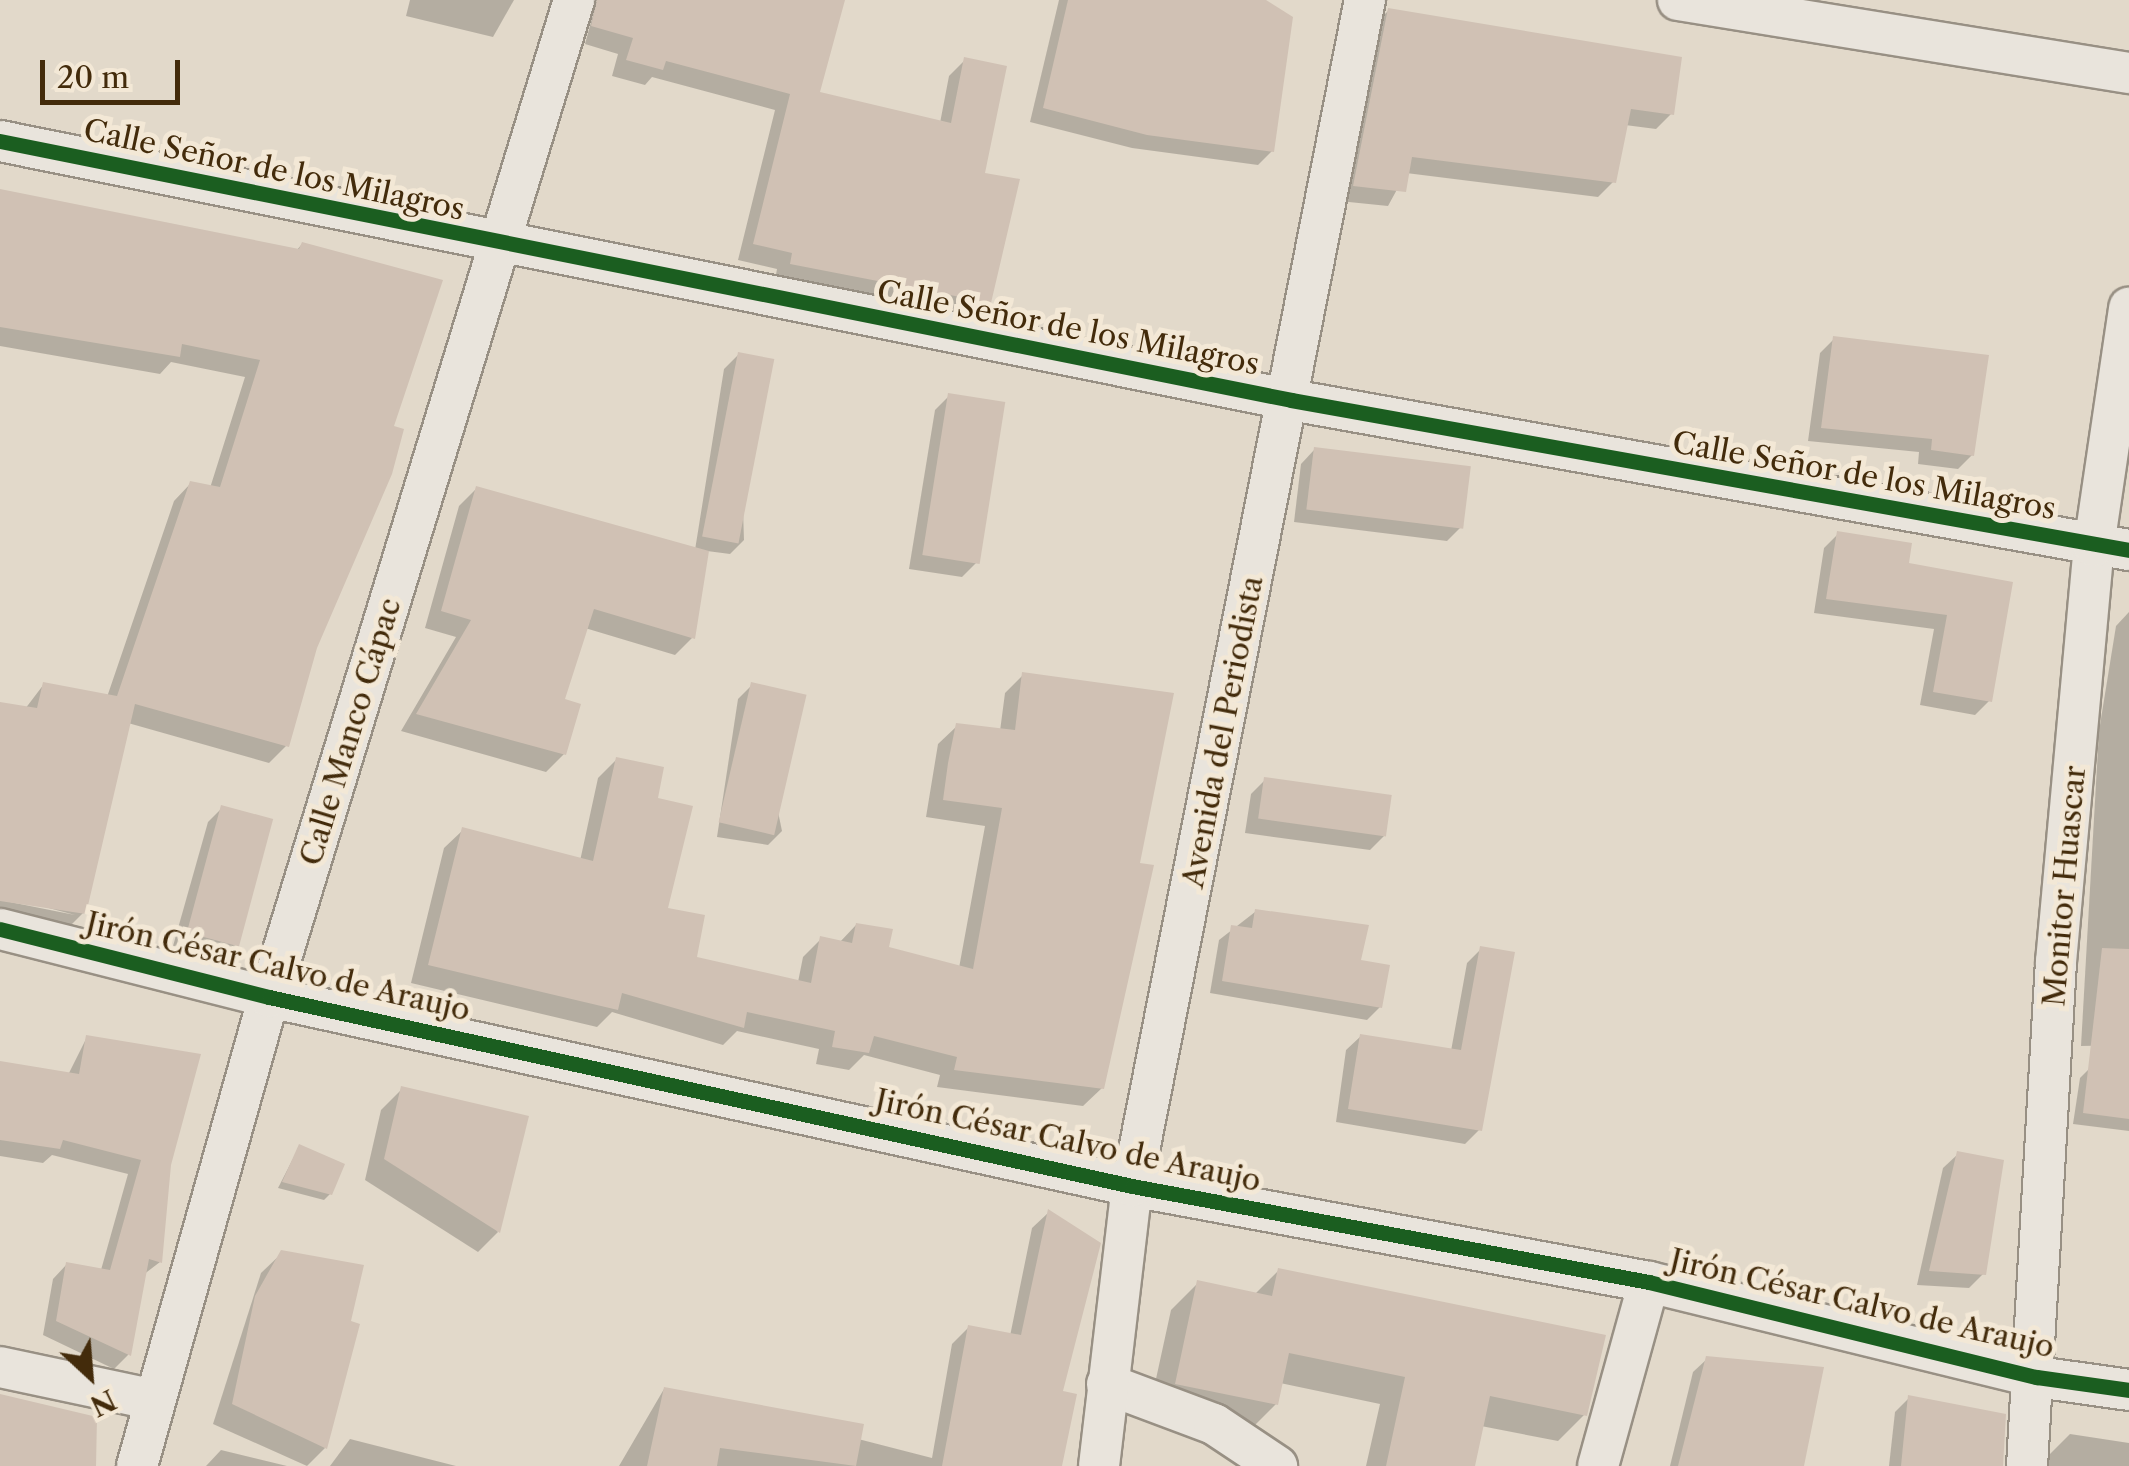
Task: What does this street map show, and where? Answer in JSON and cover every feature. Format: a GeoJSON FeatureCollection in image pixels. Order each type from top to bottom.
{"type":"FeatureCollection","features":[{"type":"Feature","properties":{"kind":"street","name":"Calle Manco Cápac"},"geometry":{"type":"LineString","coordinates":[[137,1466],[269,998],[502,246],[574,0]]}},
{"type":"Feature","properties":{"kind":"street","name":"Avenida del Periodista"},"geometry":{"type":"LineString","coordinates":[[1099,1466],[1132,1186],[1290,400],[1365,0]]}},
{"type":"Feature","properties":{"kind":"street"},"geometry":{"type":"LineString","coordinates":[[1678,0],[2129,74]]}},
{"type":"Feature","properties":{"kind":"street","name":"Calle Señor de los Milagros"},"geometry":{"type":"LineString","coordinates":[[0,141],[502,246],[1290,400],[2111,548]]}},
{"type":"Feature","properties":{"kind":"street","name":"Monitor Huascar"},"geometry":{"type":"LineString","coordinates":[[2028,1466],[2037,1376],[2056,962],[2111,548],[2129,308]]}},
{"type":"Feature","properties":{"kind":"street","name":"Jirón César Calvo de Araujo"},"geometry":{"type":"LineString","coordinates":[[0,929],[269,998],[1132,1186],[1649,1282],[2037,1376],[2129,1390]]}},
{"type":"Feature","properties":{"kind":"street"},"geometry":{"type":"LineString","coordinates":[[1598,1466],[1649,1282]]}},
{"type":"Feature","properties":{"kind":"street"},"geometry":{"type":"LineString","coordinates":[[0,1367],[155,1400]]}},
{"type":"Feature","properties":{"kind":"street"},"geometry":{"type":"LineString","coordinates":[[1108,1384],[1214,1424],[1277,1466]]}},
{"type":"Feature","properties":{"kind":"building"},"geometry":{"type":"Polygon","coordinates":[[[597,0],[845,0],[820,92],[951,123],[964,57],[1007,66],[985,173],[1020,179],[991,303],[790,264],[792,253],[753,244],[790,94],[666,61],[663,70],[626,60],[633,38],[591,26],[597,0]]]}},
{"type":"Feature","properties":{"kind":"building"},"geometry":{"type":"Polygon","coordinates":[[[1068,0],[1266,0],[1293,17],[1274,152],[1147,135],[1043,108],[1068,0]]]}},
{"type":"Feature","properties":{"kind":"building"},"geometry":{"type":"Polygon","coordinates":[[[1388,8],[1682,57],[1674,115],[1631,109],[1616,183],[1412,157],[1406,192],[1353,186],[1388,8]]]}},
{"type":"Feature","properties":{"kind":"building"},"geometry":{"type":"Polygon","coordinates":[[[0,189],[299,249],[302,242],[443,280],[394,426],[404,429],[392,474],[317,648],[289,747],[135,704],[86,914],[0,901],[0,702],[37,708],[43,682],[117,696],[190,481],[220,487],[260,360],[182,344],[180,357],[0,327],[0,189]]]}},
{"type":"Feature","properties":{"kind":"building"},"geometry":{"type":"Polygon","coordinates":[[[1833,336],[1989,355],[1974,456],[1931,450],[1932,439],[1821,428],[1833,336]]]}},
{"type":"Feature","properties":{"kind":"building"},"geometry":{"type":"Polygon","coordinates":[[[738,352],[774,359],[738,544],[702,537],[738,352]]]}},
{"type":"Feature","properties":{"kind":"building"},"geometry":{"type":"Polygon","coordinates":[[[948,393],[1005,402],[980,564],[922,555],[948,393]]]}},
{"type":"Feature","properties":{"kind":"building"},"geometry":{"type":"Polygon","coordinates":[[[1314,447],[1471,466],[1463,529],[1306,510],[1314,447]]]}},
{"type":"Feature","properties":{"kind":"building"},"geometry":{"type":"Polygon","coordinates":[[[476,486],[709,551],[695,639],[594,609],[565,699],[581,704],[566,755],[416,714],[471,620],[441,611],[476,486]]]}},
{"type":"Feature","properties":{"kind":"building"},"geometry":{"type":"Polygon","coordinates":[[[1837,531],[1912,543],[1909,563],[2013,582],[1992,702],[1933,692],[1947,615],[1826,599],[1837,531]]]}},
{"type":"Feature","properties":{"kind":"building"},"geometry":{"type":"Polygon","coordinates":[[[1022,672],[1174,693],[1140,863],[1154,865],[1104,1089],[954,1070],[957,1057],[874,1036],[869,1053],[832,1047],[835,1031],[747,1012],[744,1028],[622,993],[618,1010],[428,965],[462,827],[593,861],[616,757],[664,767],[658,798],[693,806],[668,908],[705,915],[697,957],[811,983],[820,936],[852,943],[856,923],[893,929],[889,947],[973,969],[1002,808],[943,800],[948,763],[956,723],[1015,730],[1022,672]]]}},
{"type":"Feature","properties":{"kind":"building"},"geometry":{"type":"Polygon","coordinates":[[[751,682],[807,695],[774,835],[719,822],[751,682]]]}},
{"type":"Feature","properties":{"kind":"building"},"geometry":{"type":"Polygon","coordinates":[[[1264,777],[1392,795],[1386,837],[1258,819],[1264,777]]]}},
{"type":"Feature","properties":{"kind":"building"},"geometry":{"type":"Polygon","coordinates":[[[221,805],[273,819],[239,946],[187,933],[221,805]]]}},
{"type":"Feature","properties":{"kind":"building"},"geometry":{"type":"Polygon","coordinates":[[[1255,909],[1369,925],[1361,960],[1390,965],[1382,1008],[1222,981],[1231,925],[1252,928],[1255,909]]]}},
{"type":"Feature","properties":{"kind":"building"},"geometry":{"type":"Polygon","coordinates":[[[1480,946],[1515,952],[1482,1131],[1348,1109],[1360,1034],[1461,1050],[1480,946]]]}},
{"type":"Feature","properties":{"kind":"building"},"geometry":{"type":"Polygon","coordinates":[[[2102,948],[2129,949],[2129,1119],[2083,1113],[2102,948]]]}},
{"type":"Feature","properties":{"kind":"building"},"geometry":{"type":"Polygon","coordinates":[[[86,1035],[201,1054],[171,1165],[162,1263],[149,1259],[131,1356],[56,1321],[66,1262],[110,1270],[141,1160],[63,1140],[60,1149],[0,1140],[0,1061],[79,1074],[86,1035]]]}},
{"type":"Feature","properties":{"kind":"building"},"geometry":{"type":"Polygon","coordinates":[[[401,1086],[529,1116],[500,1233],[384,1159],[401,1086]]]}},
{"type":"Feature","properties":{"kind":"building"},"geometry":{"type":"Polygon","coordinates":[[[299,1144],[345,1164],[332,1195],[282,1182],[299,1144]]]}},
{"type":"Feature","properties":{"kind":"building"},"geometry":{"type":"Polygon","coordinates":[[[1957,1151],[2004,1160],[1986,1275],[1929,1271],[1957,1151]]]}},
{"type":"Feature","properties":{"kind":"building"},"geometry":{"type":"Polygon","coordinates":[[[1048,1209],[1101,1243],[1063,1391],[1077,1394],[1062,1466],[942,1466],[968,1325],[1021,1335],[1048,1209]]]}},
{"type":"Feature","properties":{"kind":"building"},"geometry":{"type":"Polygon","coordinates":[[[281,1250],[364,1265],[351,1321],[360,1324],[327,1449],[232,1404],[255,1296],[281,1250]]]}},
{"type":"Feature","properties":{"kind":"building"},"geometry":{"type":"Polygon","coordinates":[[[1278,1268],[1606,1335],[1587,1416],[1490,1396],[1475,1466],[1386,1466],[1405,1377],[1289,1353],[1278,1405],[1175,1384],[1197,1280],[1272,1296],[1278,1268]]]}},
{"type":"Feature","properties":{"kind":"building"},"geometry":{"type":"Polygon","coordinates":[[[1706,1356],[1824,1367],[1804,1466],[1678,1466],[1706,1356]]]}},
{"type":"Feature","properties":{"kind":"building"},"geometry":{"type":"Polygon","coordinates":[[[664,1387],[864,1424],[856,1466],[720,1448],[717,1466],[647,1466],[664,1387]]]}},
{"type":"Feature","properties":{"kind":"building"},"geometry":{"type":"Polygon","coordinates":[[[0,1394],[97,1417],[96,1466],[0,1466],[0,1394]]]}},
{"type":"Feature","properties":{"kind":"building"},"geometry":{"type":"Polygon","coordinates":[[[1908,1395],[2006,1414],[2003,1466],[1901,1466],[1908,1395]]]}},
{"type":"Feature","properties":{"kind":"cycle path"},"geometry":{"type":"LineString","coordinates":[[0,141],[1291,400],[2129,550]]}},
{"type":"Feature","properties":{"kind":"cycle path"},"geometry":{"type":"LineString","coordinates":[[0,929],[269,997],[1132,1186],[1649,1282],[2037,1377],[2129,1390]]}}]}
